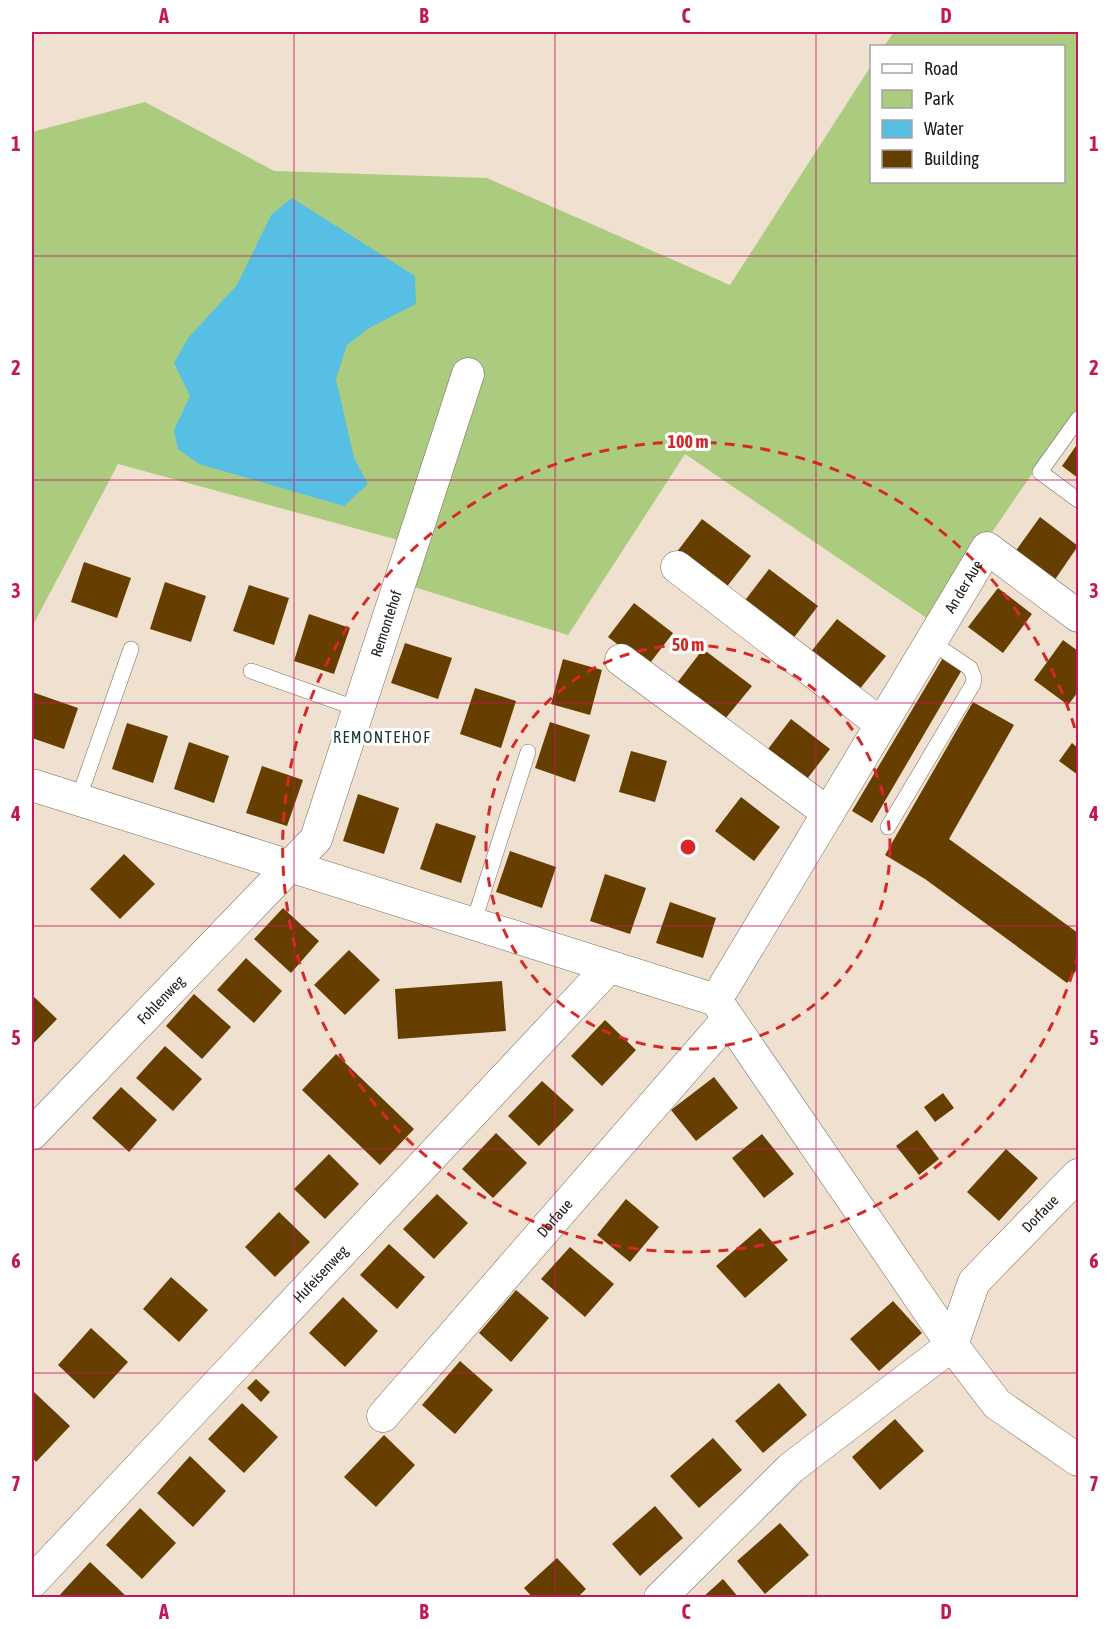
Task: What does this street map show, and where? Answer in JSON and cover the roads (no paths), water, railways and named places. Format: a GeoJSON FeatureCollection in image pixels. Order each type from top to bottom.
{"type":"FeatureCollection","features":[{"type":"Feature","properties":{"kind":"street","name":"Remontehof"},"geometry":{"type":"LineString","coordinates":[[291,866],[316,839],[468,374]]}},
{"type":"Feature","properties":{"kind":"street","name":"An der Aue"},"geometry":{"type":"LineString","coordinates":[[722,1010],[828,813],[987,549],[1078,616]]}},
{"type":"Feature","properties":{"kind":"street"},"geometry":{"type":"LineString","coordinates":[[677,567],[881,724]]}},
{"type":"Feature","properties":{"kind":"street"},"geometry":{"type":"LineString","coordinates":[[621,660],[828,813]]}},
{"type":"Feature","properties":{"kind":"street"},"geometry":{"type":"LineString","coordinates":[[32,785],[609,967],[722,1010],[952,1345],[996,1404],[1078,1460]]}},
{"type":"Feature","properties":{"kind":"street","name":"Fohlenweg"},"geometry":{"type":"LineString","coordinates":[[32,1134],[291,866]]}},
{"type":"Feature","properties":{"kind":"street","name":"Hufeisenweg"},"geometry":{"type":"LineString","coordinates":[[32,1582],[609,967]]}},
{"type":"Feature","properties":{"kind":"street","name":"Dorfaue"},"geometry":{"type":"LineString","coordinates":[[383,1416],[722,1010]]}},
{"type":"Feature","properties":{"kind":"street","name":"Dorfaue"},"geometry":{"type":"LineString","coordinates":[[952,1345],[974,1282],[1078,1175]]}},
{"type":"Feature","properties":{"kind":"street"},"geometry":{"type":"LineString","coordinates":[[660,1598],[791,1468],[952,1345]]}},
{"type":"Feature","properties":{"kind":"lane"},"geometry":{"type":"LineString","coordinates":[[1078,419],[1040,472],[1078,500]]}},
{"type":"Feature","properties":{"kind":"lane"},"geometry":{"type":"LineString","coordinates":[[888,827],[973,684],[974,678],[970,668],[931,642]]}},
{"type":"Feature","properties":{"kind":"lane"},"geometry":{"type":"LineString","coordinates":[[78,800],[130,649]]}},
{"type":"Feature","properties":{"kind":"lane"},"geometry":{"type":"LineString","coordinates":[[251,671],[358,709]]}},
{"type":"Feature","properties":{"kind":"lane"},"geometry":{"type":"LineString","coordinates":[[473,924],[528,752]]}},
{"type":"Feature","properties":{"kind":"water"},"geometry":{"type":"Polygon","coordinates":[[[292,198],[415,276],[416,304],[369,328],[347,345],[336,379],[354,458],[368,484],[344,506],[199,464],[178,449],[174,430],[190,396],[174,363],[188,338],[237,285],[271,215],[292,198]]]}},
{"type":"Feature","properties":{"kind":"district","name":"REMONTEHOF"},"geometry":{"type":"Point","coordinates":[382,737]}}]}
